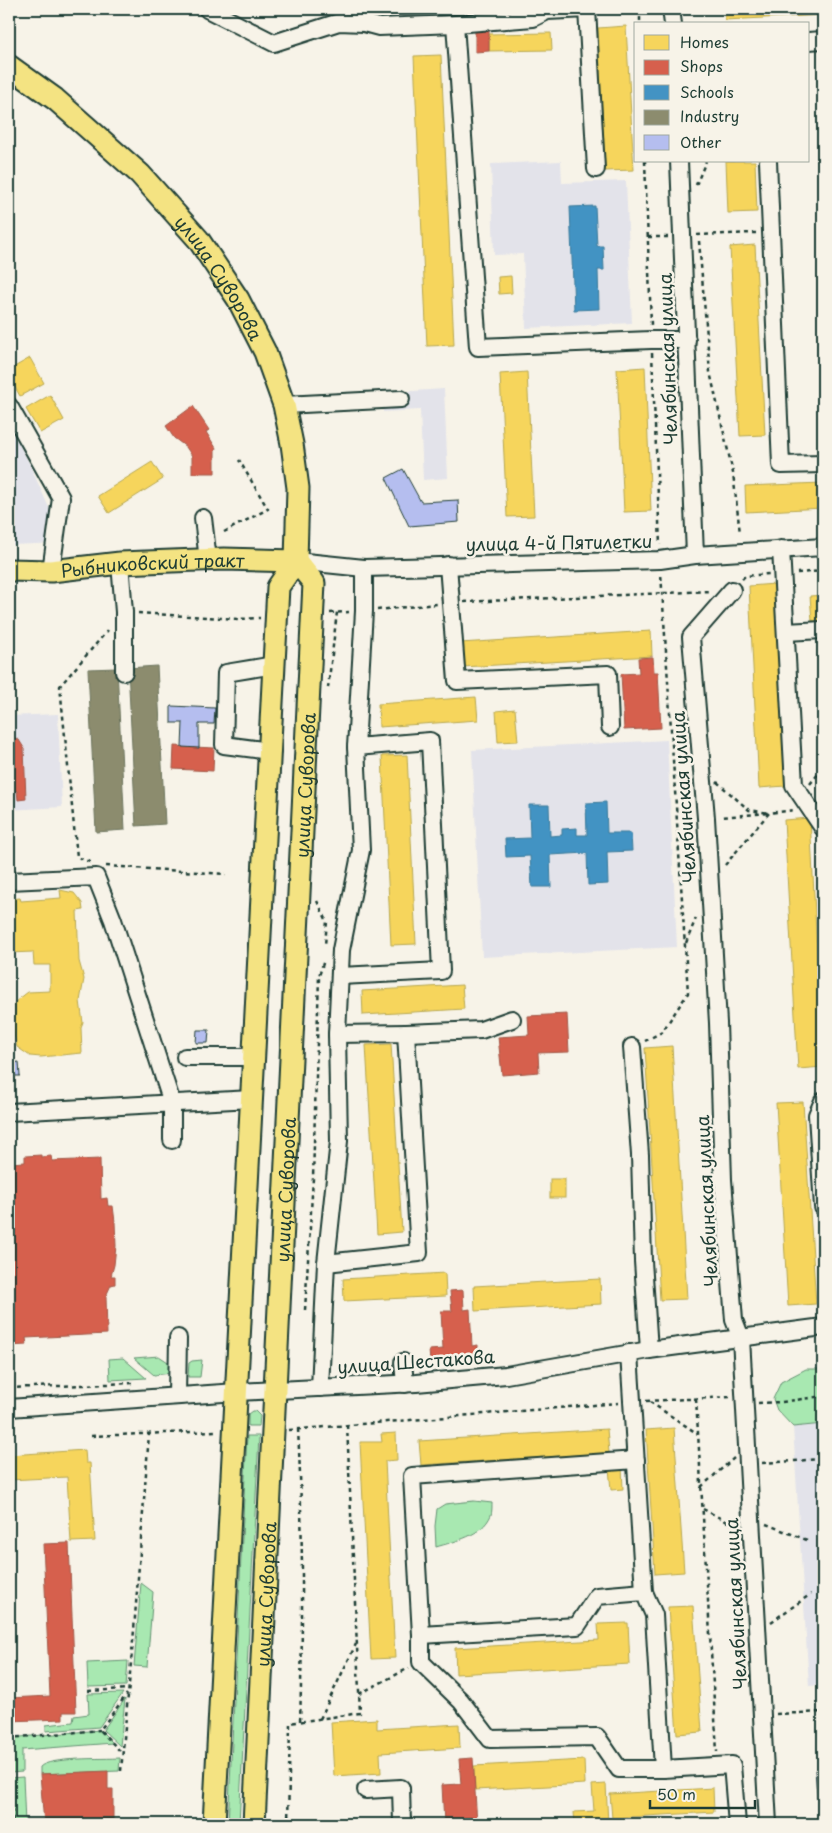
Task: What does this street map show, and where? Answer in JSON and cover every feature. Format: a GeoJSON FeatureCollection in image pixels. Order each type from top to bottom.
{"type":"FeatureCollection","features":[{"type":"Feature","properties":{"kind":"main road","name":"улица Суворова"},"geometry":{"type":"LineString","coordinates":[[9,66],[54,99],[140,174],[198,239],[238,299],[264,352],[284,405],[298,488],[296,561],[278,587],[276,617],[214,1824]]}},
{"type":"Feature","properties":{"kind":"main road","name":"Рыбниковский тракт"},"geometry":{"type":"LineString","coordinates":[[9,570],[52,571],[120,564],[208,560],[296,561]]}},
{"type":"Feature","properties":{"kind":"main road","name":"улица Суворова"},"geometry":{"type":"LineString","coordinates":[[254,1824],[314,583],[296,561]]}},
{"type":"Feature","properties":{"kind":"street"},"geometry":{"type":"LineString","coordinates":[[206,9],[274,43],[339,22],[365,16],[379,28],[534,18],[547,11],[588,9],[596,169]]}},
{"type":"Feature","properties":{"kind":"street"},"geometry":{"type":"LineString","coordinates":[[671,9],[673,22]]}},
{"type":"Feature","properties":{"kind":"street"},"geometry":{"type":"LineString","coordinates":[[455,24],[478,347],[687,340]]}},
{"type":"Feature","properties":{"kind":"street"},"geometry":{"type":"LineString","coordinates":[[810,41],[823,40]]}},
{"type":"Feature","properties":{"kind":"street","name":"Челябинская улица"},"geometry":{"type":"LineString","coordinates":[[679,162],[690,236],[687,340],[692,524],[695,555]]}},
{"type":"Feature","properties":{"kind":"street"},"geometry":{"type":"LineString","coordinates":[[768,162],[781,465],[823,464]]}},
{"type":"Feature","properties":{"kind":"street"},"geometry":{"type":"LineString","coordinates":[[284,405],[400,399]]}},
{"type":"Feature","properties":{"kind":"street"},"geometry":{"type":"LineString","coordinates":[[9,406],[60,498],[52,571]]}},
{"type":"Feature","properties":{"kind":"street"},"geometry":{"type":"LineString","coordinates":[[204,518],[208,560]]}},
{"type":"Feature","properties":{"kind":"street","name":"улица 4-й Пятилетки"},"geometry":{"type":"LineString","coordinates":[[296,561],[364,568],[660,560],[695,555],[823,547]]}},
{"type":"Feature","properties":{"kind":"street"},"geometry":{"type":"LineString","coordinates":[[781,550],[794,784],[823,828]]}},
{"type":"Feature","properties":{"kind":"street"},"geometry":{"type":"LineString","coordinates":[[120,564],[124,612],[124,672]]}},
{"type":"Feature","properties":{"kind":"street"},"geometry":{"type":"LineString","coordinates":[[448,565],[457,681],[608,674],[610,727]]}},
{"type":"Feature","properties":{"kind":"street"},"geometry":{"type":"LineString","coordinates":[[320,1388],[328,1348],[326,1263],[339,1141],[337,1034],[341,950],[361,850],[356,747],[364,611],[364,568]]}},
{"type":"Feature","properties":{"kind":"street","name":"Челябинская улица"},"geometry":{"type":"LineString","coordinates":[[732,590],[691,637],[706,818],[718,1023],[724,1190],[734,1320],[741,1338],[768,1824]]}},
{"type":"Feature","properties":{"kind":"street"},"geometry":{"type":"LineString","coordinates":[[786,632],[823,630]]}},
{"type":"Feature","properties":{"kind":"street"},"geometry":{"type":"LineString","coordinates":[[270,751],[224,744],[226,673],[274,665]]}},
{"type":"Feature","properties":{"kind":"street"},"geometry":{"type":"LineString","coordinates":[[340,976],[441,971],[430,741],[356,747]]}},
{"type":"Feature","properties":{"kind":"street"},"geometry":{"type":"LineString","coordinates":[[9,881],[100,872],[113,920],[172,1103],[172,1140]]}},
{"type":"Feature","properties":{"kind":"street"},"geometry":{"type":"LineString","coordinates":[[337,1034],[406,1034],[481,1030],[512,1019]]}},
{"type":"Feature","properties":{"kind":"street"},"geometry":{"type":"LineString","coordinates":[[326,1263],[419,1253],[406,1034]]}},
{"type":"Feature","properties":{"kind":"street"},"geometry":{"type":"LineString","coordinates":[[632,1047],[640,1155],[643,1261],[649,1350]]}},
{"type":"Feature","properties":{"kind":"street"},"geometry":{"type":"LineString","coordinates":[[185,1057],[253,1056]]}},
{"type":"Feature","properties":{"kind":"street"},"geometry":{"type":"LineString","coordinates":[[9,1112],[252,1099]]}},
{"type":"Feature","properties":{"kind":"street"},"geometry":{"type":"LineString","coordinates":[[823,1101],[817,1115],[823,1207]]}},
{"type":"Feature","properties":{"kind":"street","name":"улица Шестакова"},"geometry":{"type":"LineString","coordinates":[[9,1408],[236,1392],[405,1384],[506,1375],[649,1350],[823,1328]]}},
{"type":"Feature","properties":{"kind":"street"},"geometry":{"type":"LineString","coordinates":[[177,1396],[178,1338]]}},
{"type":"Feature","properties":{"kind":"street"},"geometry":{"type":"LineString","coordinates":[[629,1354],[644,1592],[654,1615],[663,1769]]}},
{"type":"Feature","properties":{"kind":"street"},"geometry":{"type":"LineString","coordinates":[[403,1362],[405,1384]]}},
{"type":"Feature","properties":{"kind":"street"},"geometry":{"type":"LineString","coordinates":[[636,1460],[412,1476],[421,1662],[461,1701],[490,1739],[597,1737],[619,1769],[663,1769],[732,1765],[737,1824]]}},
{"type":"Feature","properties":{"kind":"street"},"geometry":{"type":"LineString","coordinates":[[421,1634],[577,1626],[597,1596],[644,1592]]}},
{"type":"Feature","properties":{"kind":"street"},"geometry":{"type":"LineString","coordinates":[[366,1790],[400,1788],[402,1824]]}},
{"type":"Feature","properties":{"kind":"path"},"geometry":{"type":"LineString","coordinates":[[640,9],[640,22]]}},
{"type":"Feature","properties":{"kind":"path"},"geometry":{"type":"LineString","coordinates":[[632,1047],[662,1032],[688,993],[660,560],[645,162]]}},
{"type":"Feature","properties":{"kind":"path"},"geometry":{"type":"LineString","coordinates":[[696,193],[696,185],[706,162]]}},
{"type":"Feature","properties":{"kind":"path"},"geometry":{"type":"LineString","coordinates":[[698,227],[690,236],[710,372],[733,473],[740,533]]}},
{"type":"Feature","properties":{"kind":"path"},"geometry":{"type":"LineString","coordinates":[[648,237],[771,233]]}},
{"type":"Feature","properties":{"kind":"path"},"geometry":{"type":"LineString","coordinates":[[224,532],[268,508],[239,460]]}},
{"type":"Feature","properties":{"kind":"path"},"geometry":{"type":"LineString","coordinates":[[313,613],[364,611],[451,602],[732,590],[745,576],[823,571]]}},
{"type":"Feature","properties":{"kind":"path"},"geometry":{"type":"LineString","coordinates":[[226,874],[100,872],[78,857],[60,686],[124,612],[238,620],[276,617]]}},
{"type":"Feature","properties":{"kind":"path"},"geometry":{"type":"LineString","coordinates":[[701,768],[748,810],[769,813]]}},
{"type":"Feature","properties":{"kind":"path"},"geometry":{"type":"LineString","coordinates":[[706,818],[769,813],[806,802],[823,768]]}},
{"type":"Feature","properties":{"kind":"path"},"geometry":{"type":"LineString","coordinates":[[709,883],[769,813]]}},
{"type":"Feature","properties":{"kind":"path"},"geometry":{"type":"LineString","coordinates":[[317,892],[317,902],[327,921],[325,946]]}},
{"type":"Feature","properties":{"kind":"path"},"geometry":{"type":"LineString","coordinates":[[686,944],[699,910]]}},
{"type":"Feature","properties":{"kind":"path"},"geometry":{"type":"LineString","coordinates":[[305,1310],[313,1178],[319,976],[325,954]]}},
{"type":"Feature","properties":{"kind":"path"},"geometry":{"type":"LineString","coordinates":[[9,1388],[137,1383]]}},
{"type":"Feature","properties":{"kind":"path"},"geometry":{"type":"LineString","coordinates":[[274,1432],[632,1402],[696,1399],[782,1402],[823,1396]]}},
{"type":"Feature","properties":{"kind":"path"},"geometry":{"type":"LineString","coordinates":[[696,1399],[718,1766]]}},
{"type":"Feature","properties":{"kind":"path"},"geometry":{"type":"LineString","coordinates":[[649,1401],[698,1434]]}},
{"type":"Feature","properties":{"kind":"path"},"geometry":{"type":"LineString","coordinates":[[288,1824],[290,1724],[360,1713],[347,1425]]}},
{"type":"Feature","properties":{"kind":"path"},"geometry":{"type":"LineString","coordinates":[[298,1429],[302,1489],[303,1612],[300,1722]]}},
{"type":"Feature","properties":{"kind":"path"},"geometry":{"type":"LineString","coordinates":[[90,1436],[234,1431]]}},
{"type":"Feature","properties":{"kind":"path"},"geometry":{"type":"LineString","coordinates":[[122,1771],[149,1433]]}},
{"type":"Feature","properties":{"kind":"path"},"geometry":{"type":"LineString","coordinates":[[702,1487],[747,1447]]}},
{"type":"Feature","properties":{"kind":"path"},"geometry":{"type":"LineString","coordinates":[[748,1464],[822,1459],[823,1530]]}},
{"type":"Feature","properties":{"kind":"path"},"geometry":{"type":"LineString","coordinates":[[703,1509],[752,1535]]}},
{"type":"Feature","properties":{"kind":"path"},"geometry":{"type":"LineString","coordinates":[[751,1518],[807,1540]]}},
{"type":"Feature","properties":{"kind":"path"},"geometry":{"type":"LineString","coordinates":[[757,1631],[811,1594]]}},
{"type":"Feature","properties":{"kind":"path"},"geometry":{"type":"LineString","coordinates":[[320,1719],[357,1643]]}},
{"type":"Feature","properties":{"kind":"path"},"geometry":{"type":"LineString","coordinates":[[359,1694],[421,1662]]}},
{"type":"Feature","properties":{"kind":"path"},"geometry":{"type":"LineString","coordinates":[[88,1691],[128,1691]]}},
{"type":"Feature","properties":{"kind":"path"},"geometry":{"type":"LineString","coordinates":[[9,1738],[100,1730],[128,1691]]}},
{"type":"Feature","properties":{"kind":"path"},"geometry":{"type":"LineString","coordinates":[[762,1715],[823,1712]]}},
{"type":"Feature","properties":{"kind":"path"},"geometry":{"type":"LineString","coordinates":[[100,1730],[120,1751]]}},
{"type":"Feature","properties":{"kind":"path"},"geometry":{"type":"LineString","coordinates":[[9,1761],[13,1824]]}},
{"type":"Feature","properties":{"kind":"shaded area"},"geometry":{"type":"Polygon","coordinates":[[[561,161],[562,183],[626,181],[632,323],[526,328],[523,254],[494,255],[491,164],[561,161]]]}},
{"type":"Feature","properties":{"kind":"shaded area"},"geometry":{"type":"Polygon","coordinates":[[[444,389],[448,478],[423,480],[420,410],[383,412],[382,393],[444,389]]]}},
{"type":"Feature","properties":{"kind":"shaded area"},"geometry":{"type":"Polygon","coordinates":[[[9,426],[28,461],[65,543],[9,545],[9,426]]]}},
{"type":"Feature","properties":{"kind":"shaded area"},"geometry":{"type":"Polygon","coordinates":[[[58,714],[62,807],[9,810],[9,716],[58,714]]]}},
{"type":"Feature","properties":{"kind":"shaded area"},"geometry":{"type":"Polygon","coordinates":[[[667,740],[677,947],[482,957],[472,750],[667,740]]]}},
{"type":"Feature","properties":{"kind":"shaded area"},"geometry":{"type":"Polygon","coordinates":[[[823,1424],[823,1685],[809,1686],[793,1427],[823,1424]]]}},
{"type":"Feature","properties":{"kind":"green space"},"geometry":{"type":"Polygon","coordinates":[[[159,1356],[168,1362],[172,1373],[154,1375],[134,1358],[159,1356]]]}},
{"type":"Feature","properties":{"kind":"green space"},"geometry":{"type":"Polygon","coordinates":[[[123,1358],[146,1378],[110,1380],[109,1359],[123,1358]]]}},
{"type":"Feature","properties":{"kind":"green space"},"geometry":{"type":"Polygon","coordinates":[[[202,1360],[200,1377],[188,1377],[189,1363],[202,1360]]]}},
{"type":"Feature","properties":{"kind":"green space"},"geometry":{"type":"Polygon","coordinates":[[[806,1369],[823,1369],[823,1424],[793,1427],[777,1410],[773,1399],[781,1382],[806,1369]]]}},
{"type":"Feature","properties":{"kind":"green space"},"geometry":{"type":"Polygon","coordinates":[[[255,1411],[260,1416],[259,1426],[248,1426],[248,1414],[255,1411]]]}},
{"type":"Feature","properties":{"kind":"green space"},"geometry":{"type":"Polygon","coordinates":[[[247,1436],[259,1436],[239,1824],[228,1824],[247,1436]]]}},
{"type":"Feature","properties":{"kind":"green space"},"geometry":{"type":"Polygon","coordinates":[[[474,1501],[492,1503],[491,1515],[487,1522],[468,1537],[436,1547],[435,1526],[437,1509],[445,1504],[474,1501]]]}},
{"type":"Feature","properties":{"kind":"green space"},"geometry":{"type":"Polygon","coordinates":[[[141,1583],[153,1592],[147,1667],[134,1666],[141,1583]]]}},
{"type":"Feature","properties":{"kind":"green space"},"geometry":{"type":"Polygon","coordinates":[[[128,1661],[126,1686],[88,1687],[87,1663],[128,1661]]]}},
{"type":"Feature","properties":{"kind":"green space"},"geometry":{"type":"Polygon","coordinates":[[[123,1693],[99,1727],[46,1731],[46,1725],[73,1722],[74,1716],[89,1714],[88,1694],[123,1693]]]}},
{"type":"Feature","properties":{"kind":"green space"},"geometry":{"type":"Polygon","coordinates":[[[125,1699],[120,1746],[103,1730],[125,1699]]]}},
{"type":"Feature","properties":{"kind":"green space"},"geometry":{"type":"Polygon","coordinates":[[[100,1730],[113,1743],[22,1750],[22,1772],[10,1773],[9,1738],[100,1730]]]}},
{"type":"Feature","properties":{"kind":"green space"},"geometry":{"type":"Polygon","coordinates":[[[120,1758],[119,1771],[40,1774],[40,1767],[54,1762],[77,1759],[120,1758]]]}},
{"type":"Feature","properties":{"kind":"green space"},"geometry":{"type":"Polygon","coordinates":[[[23,1777],[25,1824],[13,1824],[10,1778],[23,1777]]]}},
{"type":"Feature","properties":{"kind":"building: Homes"},"geometry":{"type":"Polygon","coordinates":[[[725,9],[823,9],[823,15],[725,20],[725,9]]]}},
{"type":"Feature","properties":{"kind":"building: Homes"},"geometry":{"type":"Polygon","coordinates":[[[626,26],[634,170],[605,171],[598,28],[626,26]]]}},
{"type":"Feature","properties":{"kind":"building: Homes"},"geometry":{"type":"Polygon","coordinates":[[[551,33],[552,50],[489,51],[489,34],[551,33]]]}},
{"type":"Feature","properties":{"kind":"building: Homes"},"geometry":{"type":"Polygon","coordinates":[[[441,55],[454,345],[427,346],[414,56],[441,55]]]}},
{"type":"Feature","properties":{"kind":"building: Homes"},"geometry":{"type":"Polygon","coordinates":[[[726,162],[755,162],[757,212],[728,213],[726,162]]]}},
{"type":"Feature","properties":{"kind":"building: Homes"},"geometry":{"type":"Polygon","coordinates":[[[755,245],[765,435],[740,436],[730,247],[755,245]]]}},
{"type":"Feature","properties":{"kind":"building: Homes"},"geometry":{"type":"Polygon","coordinates":[[[511,276],[512,293],[499,294],[498,277],[511,276]]]}},
{"type":"Feature","properties":{"kind":"building: Homes"},"geometry":{"type":"Polygon","coordinates":[[[30,358],[44,383],[20,396],[9,377],[9,370],[30,358]]]}},
{"type":"Feature","properties":{"kind":"building: Homes"},"geometry":{"type":"Polygon","coordinates":[[[645,367],[651,511],[624,512],[617,369],[645,367]]]}},
{"type":"Feature","properties":{"kind":"building: Homes"},"geometry":{"type":"Polygon","coordinates":[[[527,372],[534,516],[507,517],[500,374],[527,372]]]}},
{"type":"Feature","properties":{"kind":"building: Homes"},"geometry":{"type":"Polygon","coordinates":[[[50,395],[64,420],[40,433],[26,409],[50,395]]]}},
{"type":"Feature","properties":{"kind":"building: Homes"},"geometry":{"type":"Polygon","coordinates":[[[152,462],[163,479],[109,513],[98,496],[152,462]]]}},
{"type":"Feature","properties":{"kind":"building: Homes"},"geometry":{"type":"Polygon","coordinates":[[[823,483],[823,508],[746,512],[745,486],[823,483]]]}},
{"type":"Feature","properties":{"kind":"building: Homes"},"geometry":{"type":"Polygon","coordinates":[[[775,584],[785,786],[759,788],[749,586],[775,584]]]}},
{"type":"Feature","properties":{"kind":"building: Homes"},"geometry":{"type":"Polygon","coordinates":[[[823,595],[823,620],[812,621],[810,596],[823,595]]]}},
{"type":"Feature","properties":{"kind":"building: Homes"},"geometry":{"type":"Polygon","coordinates":[[[651,631],[652,656],[462,667],[460,643],[651,631]]]}},
{"type":"Feature","properties":{"kind":"building: Homes"},"geometry":{"type":"Polygon","coordinates":[[[476,697],[478,720],[379,727],[378,704],[476,697]]]}},
{"type":"Feature","properties":{"kind":"building: Homes"},"geometry":{"type":"Polygon","coordinates":[[[515,709],[518,741],[498,742],[496,711],[515,709]]]}},
{"type":"Feature","properties":{"kind":"building: Homes"},"geometry":{"type":"Polygon","coordinates":[[[407,755],[416,944],[391,945],[382,756],[407,755]]]}},
{"type":"Feature","properties":{"kind":"building: Homes"},"geometry":{"type":"Polygon","coordinates":[[[810,818],[823,1067],[798,1069],[784,820],[810,818]]]}},
{"type":"Feature","properties":{"kind":"building: Homes"},"geometry":{"type":"Polygon","coordinates":[[[60,890],[74,893],[82,903],[83,910],[77,911],[79,961],[84,979],[80,1001],[83,1023],[81,1028],[82,1053],[41,1057],[30,1056],[17,1047],[12,1026],[15,1002],[28,992],[50,991],[50,965],[34,965],[33,952],[9,953],[9,899],[20,898],[21,901],[61,898],[60,890]]]}},
{"type":"Feature","properties":{"kind":"building: Homes"},"geometry":{"type":"Polygon","coordinates":[[[462,985],[464,1009],[363,1015],[362,991],[462,985]]]}},
{"type":"Feature","properties":{"kind":"building: Homes"},"geometry":{"type":"Polygon","coordinates":[[[391,1044],[402,1232],[377,1234],[366,1045],[391,1044]]]}},
{"type":"Feature","properties":{"kind":"building: Homes"},"geometry":{"type":"Polygon","coordinates":[[[672,1046],[687,1299],[660,1300],[645,1048],[672,1046]]]}},
{"type":"Feature","properties":{"kind":"building: Homes"},"geometry":{"type":"Polygon","coordinates":[[[803,1102],[816,1304],[788,1306],[776,1103],[803,1102]]]}},
{"type":"Feature","properties":{"kind":"building: Homes"},"geometry":{"type":"Polygon","coordinates":[[[550,1179],[565,1179],[565,1198],[550,1198],[550,1179]]]}},
{"type":"Feature","properties":{"kind":"building: Homes"},"geometry":{"type":"Polygon","coordinates":[[[445,1273],[446,1296],[344,1301],[343,1279],[445,1273]]]}},
{"type":"Feature","properties":{"kind":"building: Homes"},"geometry":{"type":"Polygon","coordinates":[[[600,1279],[601,1304],[475,1311],[474,1286],[600,1279]]]}},
{"type":"Feature","properties":{"kind":"building: Homes"},"geometry":{"type":"Polygon","coordinates":[[[674,1428],[684,1572],[655,1574],[646,1430],[674,1428]]]}},
{"type":"Feature","properties":{"kind":"building: Homes"},"geometry":{"type":"Polygon","coordinates":[[[607,1429],[609,1453],[421,1465],[419,1441],[607,1429]]]}},
{"type":"Feature","properties":{"kind":"building: Homes"},"geometry":{"type":"Polygon","coordinates":[[[396,1433],[397,1460],[385,1461],[395,1658],[371,1659],[360,1442],[382,1442],[381,1434],[396,1433]]]}},
{"type":"Feature","properties":{"kind":"building: Homes"},"geometry":{"type":"Polygon","coordinates":[[[85,1450],[86,1463],[90,1463],[95,1541],[71,1542],[67,1477],[9,1480],[9,1455],[85,1450]]]}},
{"type":"Feature","properties":{"kind":"building: Homes"},"geometry":{"type":"Polygon","coordinates":[[[622,1467],[623,1489],[611,1490],[609,1468],[622,1467]]]}},
{"type":"Feature","properties":{"kind":"building: Homes"},"geometry":{"type":"Polygon","coordinates":[[[693,1606],[702,1732],[677,1734],[668,1607],[693,1606]]]}},
{"type":"Feature","properties":{"kind":"building: Homes"},"geometry":{"type":"Polygon","coordinates":[[[628,1623],[630,1664],[456,1674],[455,1648],[599,1640],[598,1624],[628,1623]]]}},
{"type":"Feature","properties":{"kind":"building: Homes"},"geometry":{"type":"Polygon","coordinates":[[[377,1719],[377,1729],[459,1724],[460,1748],[380,1753],[381,1773],[334,1776],[331,1722],[377,1719]]]}},
{"type":"Feature","properties":{"kind":"building: Homes"},"geometry":{"type":"Polygon","coordinates":[[[584,1760],[585,1784],[475,1790],[474,1766],[584,1760]]]}},
{"type":"Feature","properties":{"kind":"building: Homes"},"geometry":{"type":"Polygon","coordinates":[[[606,1784],[608,1824],[575,1824],[574,1812],[594,1811],[592,1785],[606,1784]]]}},
{"type":"Feature","properties":{"kind":"building: Homes"},"geometry":{"type":"Polygon","coordinates":[[[713,1788],[714,1812],[612,1818],[610,1794],[713,1788]]]}},
{"type":"Feature","properties":{"kind":"building: Homes"},"geometry":{"type":"Polygon","coordinates":[[[373,1822],[373,1824],[351,1824],[351,1823],[373,1822]]]}},
{"type":"Feature","properties":{"kind":"building: Shops"},"geometry":{"type":"Polygon","coordinates":[[[475,26],[489,26],[489,51],[475,52],[475,26]]]}},
{"type":"Feature","properties":{"kind":"building: Shops"},"geometry":{"type":"Polygon","coordinates":[[[193,406],[209,430],[206,432],[216,448],[215,473],[192,473],[192,456],[186,447],[174,438],[166,426],[193,406]]]}},
{"type":"Feature","properties":{"kind":"building: Shops"},"geometry":{"type":"Polygon","coordinates":[[[653,657],[654,672],[658,672],[661,728],[624,730],[621,674],[639,673],[638,658],[653,657]]]}},
{"type":"Feature","properties":{"kind":"building: Shops"},"geometry":{"type":"Polygon","coordinates":[[[9,735],[19,740],[24,748],[26,799],[18,800],[17,791],[9,791],[9,735]]]}},
{"type":"Feature","properties":{"kind":"building: Shops"},"geometry":{"type":"Polygon","coordinates":[[[174,746],[214,748],[213,771],[173,769],[174,746]]]}},
{"type":"Feature","properties":{"kind":"building: Shops"},"geometry":{"type":"Polygon","coordinates":[[[567,1014],[569,1052],[538,1053],[539,1072],[502,1075],[498,1037],[529,1035],[528,1016],[567,1014]]]}},
{"type":"Feature","properties":{"kind":"building: Shops"},"geometry":{"type":"Polygon","coordinates":[[[41,1155],[41,1157],[51,1156],[52,1161],[100,1159],[101,1199],[107,1198],[108,1206],[113,1206],[116,1246],[111,1276],[115,1276],[115,1284],[111,1285],[106,1296],[107,1334],[26,1338],[27,1345],[9,1346],[9,1163],[25,1162],[25,1156],[41,1155]]]}},
{"type":"Feature","properties":{"kind":"building: Shops"},"geometry":{"type":"Polygon","coordinates":[[[463,1290],[464,1310],[470,1309],[472,1346],[478,1345],[478,1359],[430,1362],[429,1350],[443,1349],[441,1311],[452,1311],[450,1291],[463,1290]]]}},
{"type":"Feature","properties":{"kind":"building: Shops"},"geometry":{"type":"Polygon","coordinates":[[[69,1543],[76,1712],[63,1712],[63,1719],[9,1721],[9,1698],[50,1696],[43,1544],[69,1543]]]}},
{"type":"Feature","properties":{"kind":"building: Shops"},"geometry":{"type":"Polygon","coordinates":[[[473,1758],[477,1824],[444,1824],[442,1785],[461,1784],[459,1759],[473,1758]]]}},
{"type":"Feature","properties":{"kind":"building: Shops"},"geometry":{"type":"Polygon","coordinates":[[[108,1771],[108,1789],[113,1789],[113,1824],[44,1824],[40,1774],[108,1771]]]}},
{"type":"Feature","properties":{"kind":"building: Schools"},"geometry":{"type":"Polygon","coordinates":[[[595,206],[597,246],[603,246],[604,270],[598,270],[599,309],[574,310],[570,207],[595,206]]]}},
{"type":"Feature","properties":{"kind":"building: Schools"},"geometry":{"type":"Polygon","coordinates":[[[606,802],[607,833],[631,833],[632,851],[607,852],[608,884],[588,885],[587,853],[550,855],[551,887],[532,887],[530,856],[506,857],[505,839],[530,838],[529,805],[549,805],[550,836],[562,835],[562,829],[577,828],[577,835],[587,835],[586,803],[606,802]]]}},
{"type":"Feature","properties":{"kind":"building: Industry"},"geometry":{"type":"Polygon","coordinates":[[[157,666],[165,824],[136,826],[128,668],[157,666]]]}},
{"type":"Feature","properties":{"kind":"building: Industry"},"geometry":{"type":"Polygon","coordinates":[[[117,668],[125,830],[96,832],[88,669],[117,668]]]}},
{"type":"Feature","properties":{"kind":"building: Other"},"geometry":{"type":"Polygon","coordinates":[[[403,469],[421,502],[458,500],[459,522],[409,526],[386,478],[403,469]]]}},
{"type":"Feature","properties":{"kind":"building: Other"},"geometry":{"type":"Polygon","coordinates":[[[171,706],[215,708],[214,724],[199,724],[199,748],[182,747],[183,723],[171,723],[171,706]]]}},
{"type":"Feature","properties":{"kind":"building: Other"},"geometry":{"type":"Polygon","coordinates":[[[197,1030],[209,1030],[208,1043],[196,1043],[197,1030]]]}},
{"type":"Feature","properties":{"kind":"building: Other"},"geometry":{"type":"Polygon","coordinates":[[[19,1062],[20,1076],[12,1076],[11,1063],[19,1062]]]}},
{"type":"Feature","properties":{"kind":"building: Other"},"geometry":{"type":"Polygon","coordinates":[[[823,1769],[823,1807],[818,1808],[815,1770],[823,1769]]]}}]}
